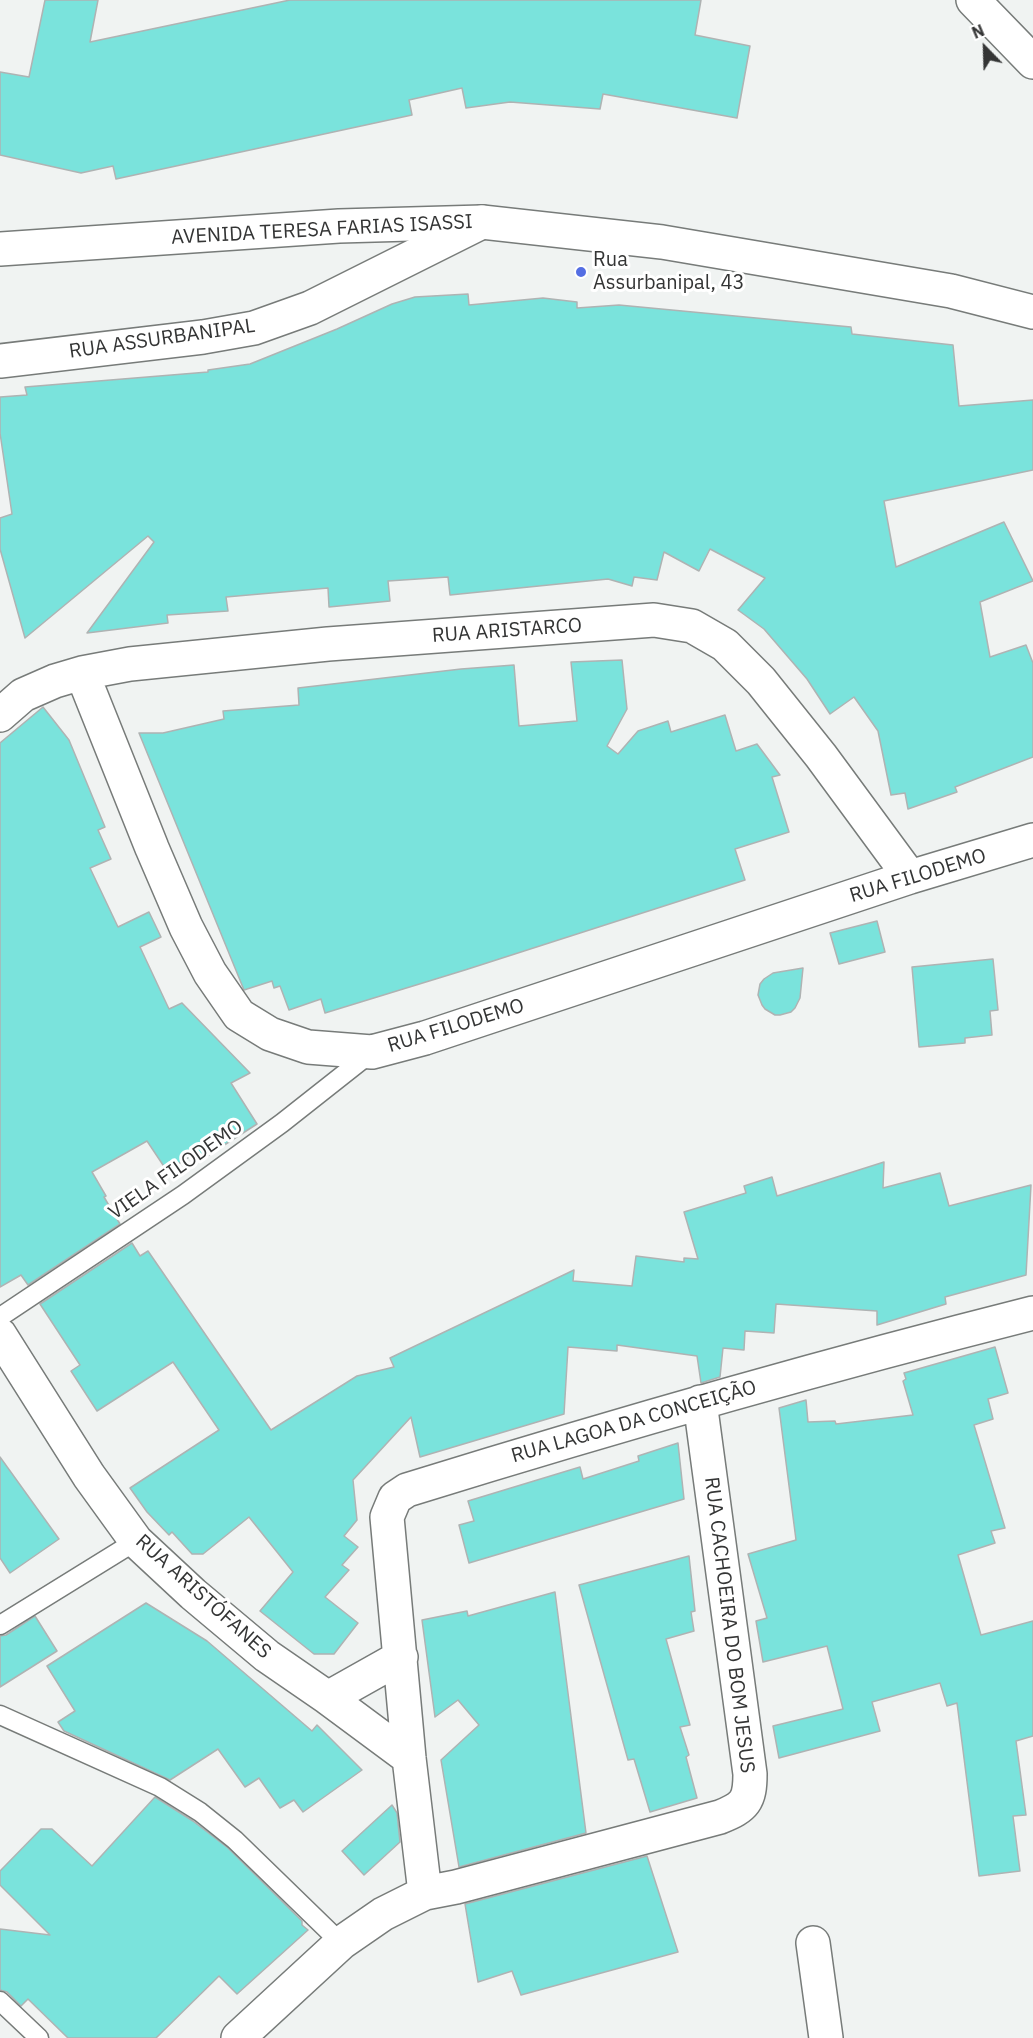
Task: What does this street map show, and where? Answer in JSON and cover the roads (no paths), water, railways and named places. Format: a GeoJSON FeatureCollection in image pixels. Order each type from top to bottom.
{"type":"FeatureCollection","features":[{"type":"Feature","properties":{"kind":"street"},"geometry":{"type":"LineString","coordinates":[[973,0],[1033,62]]}},
{"type":"Feature","properties":{"kind":"street","name":"AVENIDA TERESA FARIAS ISASSI"},"geometry":{"type":"LineString","coordinates":[[0,249],[339,226],[482,222],[662,242],[951,291],[1033,312]]}},
{"type":"Feature","properties":{"kind":"street","name":"RUA ASSURBANIPAL"},"geometry":{"type":"LineString","coordinates":[[0,361],[203,337],[254,328],[310,308],[482,222]]}},
{"type":"Feature","properties":{"kind":"street","name":"RUA ARISTARCO"},"geometry":{"type":"LineString","coordinates":[[0,716],[23,695],[55,681],[82,673],[130,664],[363,642],[654,620],[692,626],[725,645],[761,681],[821,756],[910,877]]}},
{"type":"Feature","properties":{"kind":"street","name":"RUA FILODEMO"},"geometry":{"type":"LineString","coordinates":[[82,673],[152,848],[186,927],[210,973],[239,1016],[270,1034],[308,1047],[372,1052],[425,1038],[910,877],[1033,840]]}},
{"type":"Feature","properties":{"kind":"street","name":"RUA LAGOA DA CONCEIÇÃO"},"geometry":{"type":"LineString","coordinates":[[425,1893],[409,1758],[387,1516],[389,1507],[395,1498],[407,1490],[700,1402],[912,1343],[1033,1313]]}},
{"type":"Feature","properties":{"kind":"street","name":"RUA ARISTÓFANES"},"geometry":{"type":"LineString","coordinates":[[0,1335],[89,1476],[136,1541],[193,1594],[267,1656],[409,1758]]}},
{"type":"Feature","properties":{"kind":"street","name":"RUA CACHOEIRA DO BOM JESUS"},"geometry":{"type":"LineString","coordinates":[[425,1893],[456,1887],[720,1817],[737,1810],[745,1803],[750,1790],[750,1774],[700,1402]]}},
{"type":"Feature","properties":{"kind":"street"},"geometry":{"type":"LineString","coordinates":[[328,1698],[401,1657]]}},
{"type":"Feature","properties":{"kind":"street"},"geometry":{"type":"LineString","coordinates":[[238,2038],[341,1943],[383,1914],[425,1893]]}},
{"type":"Feature","properties":{"kind":"street"},"geometry":{"type":"LineString","coordinates":[[813,1943],[826,2038]]}},
{"type":"Feature","properties":{"kind":"lane","name":"VIELA FILODEMO"},"geometry":{"type":"LineString","coordinates":[[0,1317],[183,1195],[300,1109],[372,1052]]}},
{"type":"Feature","properties":{"kind":"lane"},"geometry":{"type":"LineString","coordinates":[[0,1625],[136,1541]]}},
{"type":"Feature","properties":{"kind":"lane"},"geometry":{"type":"LineString","coordinates":[[0,1715],[160,1787],[200,1812],[235,1840],[341,1943]]}},
{"type":"Feature","properties":{"kind":"lane"},"geometry":{"type":"LineString","coordinates":[[0,2001],[39,2038]]}},
{"type":"Feature","properties":{"kind":"place","name":"Rua Assurbanipal, 43"},"geometry":{"type":"Point","coordinates":[581,272]}}]}
